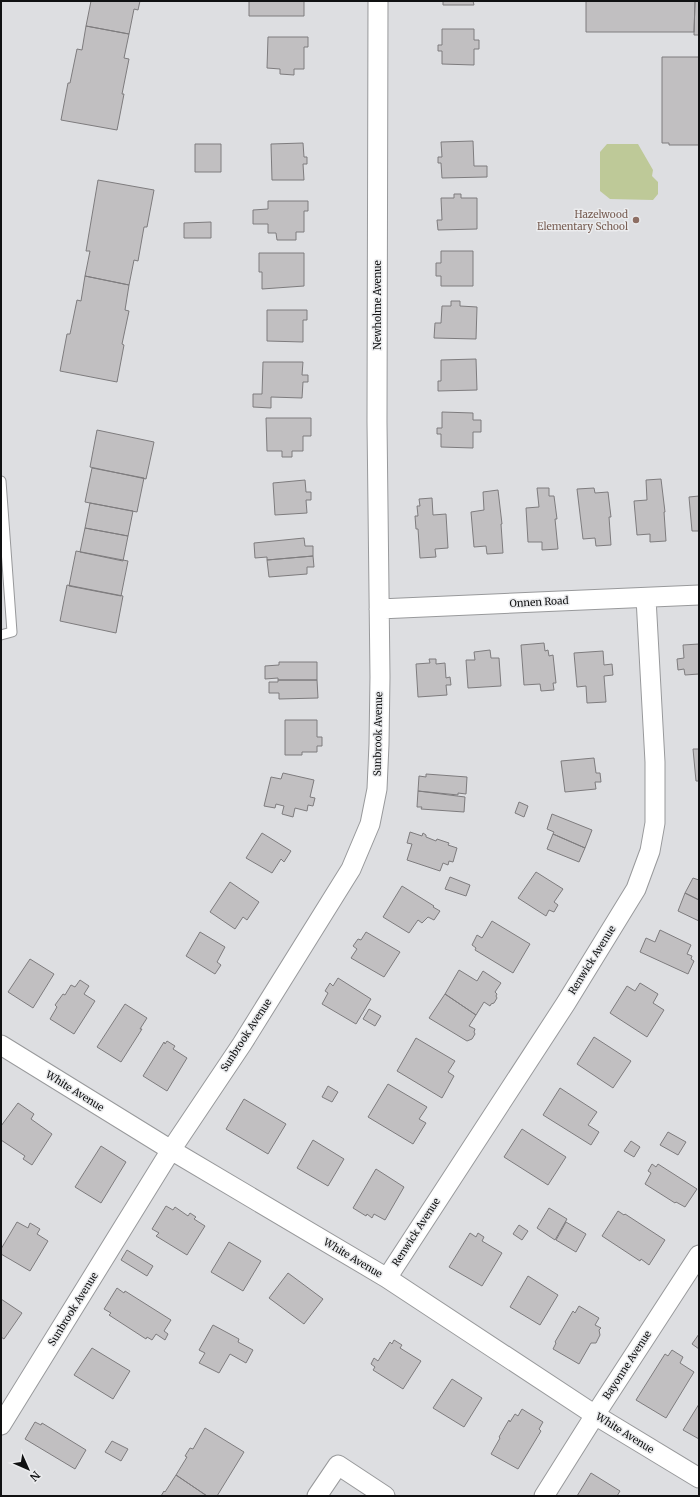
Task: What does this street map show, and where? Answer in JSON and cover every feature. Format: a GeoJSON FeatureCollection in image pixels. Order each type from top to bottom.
{"type":"FeatureCollection","features":[{"type":"Feature","properties":{"kind":"street","name":"Newholme Avenue"},"geometry":{"type":"LineString","coordinates":[[378,1],[377,422],[379,609]]}},
{"type":"Feature","properties":{"kind":"street","name":"Onnen Road"},"geometry":{"type":"LineString","coordinates":[[379,609],[699,595]]}},
{"type":"Feature","properties":{"kind":"street","name":"Renwick Avenue"},"geometry":{"type":"LineString","coordinates":[[387,1278],[566,1003],[636,889],[650,850],[655,823],[655,762],[646,598]]}},
{"type":"Feature","properties":{"kind":"street","name":"Sunbrook Avenue"},"geometry":{"type":"LineString","coordinates":[[1,1425],[171,1150],[242,1044],[351,869],[370,824],[377,789],[379,744],[379,609]]}},
{"type":"Feature","properties":{"kind":"street","name":"White Avenue"},"geometry":{"type":"LineString","coordinates":[[1,1045],[171,1150],[387,1278],[595,1414],[699,1478]]}},
{"type":"Feature","properties":{"kind":"street","name":"Bayonne Avenue"},"geometry":{"type":"LineString","coordinates":[[544,1496],[595,1414],[699,1255]]}},
{"type":"Feature","properties":{"kind":"street"},"geometry":{"type":"LineString","coordinates":[[317,1496],[338,1465],[385,1496]]}},
{"type":"Feature","properties":{"kind":"lane"},"geometry":{"type":"LineString","coordinates":[[1,481],[12,632],[1,635]]}},
{"type":"Feature","properties":{"kind":"green space"},"geometry":{"type":"Polygon","coordinates":[[[607,144],[638,144],[653,170],[652,176],[658,182],[658,194],[653,200],[610,199],[600,191],[600,152],[607,144]]]}},
{"type":"Feature","properties":{"kind":"building"},"geometry":{"type":"Polygon","coordinates":[[[91,1],[140,1],[138,10],[134,9],[129,34],[86,26],[91,1]]]}},
{"type":"Feature","properties":{"kind":"building"},"geometry":{"type":"Polygon","coordinates":[[[249,1],[304,1],[304,16],[249,16],[249,1]]]}},
{"type":"Feature","properties":{"kind":"building"},"geometry":{"type":"Polygon","coordinates":[[[443,1],[473,1],[474,5],[443,5],[443,1]]]}},
{"type":"Feature","properties":{"kind":"building"},"geometry":{"type":"Polygon","coordinates":[[[586,1],[695,1],[694,32],[586,32],[586,1]]]}},
{"type":"Feature","properties":{"kind":"building"},"geometry":{"type":"Polygon","coordinates":[[[695,1],[699,1],[699,35],[694,35],[695,1]]]}},
{"type":"Feature","properties":{"kind":"building"},"geometry":{"type":"Polygon","coordinates":[[[86,26],[129,34],[124,58],[129,59],[117,130],[61,120],[68,83],[70,83],[77,49],[82,50],[86,26]]]}},
{"type":"Feature","properties":{"kind":"building"},"geometry":{"type":"Polygon","coordinates":[[[442,29],[474,29],[474,40],[479,40],[479,49],[474,49],[474,65],[442,64],[442,51],[438,51],[438,45],[442,45],[442,29]]]}},
{"type":"Feature","properties":{"kind":"building"},"geometry":{"type":"Polygon","coordinates":[[[268,37],[308,37],[308,47],[304,47],[304,69],[294,69],[294,75],[280,74],[280,69],[267,68],[268,37]]]}},
{"type":"Feature","properties":{"kind":"building"},"geometry":{"type":"Polygon","coordinates":[[[662,57],[699,57],[699,145],[669,145],[669,143],[662,143],[662,57]]]}},
{"type":"Feature","properties":{"kind":"building"},"geometry":{"type":"Polygon","coordinates":[[[473,141],[474,166],[487,166],[487,177],[442,178],[441,163],[438,163],[438,157],[442,157],[441,142],[473,141]]]}},
{"type":"Feature","properties":{"kind":"building"},"geometry":{"type":"Polygon","coordinates":[[[303,143],[304,157],[307,157],[307,164],[303,164],[304,180],[272,180],[271,144],[303,143]]]}},
{"type":"Feature","properties":{"kind":"building"},"geometry":{"type":"Polygon","coordinates":[[[195,144],[221,144],[221,172],[195,172],[195,144]]]}},
{"type":"Feature","properties":{"kind":"building"},"geometry":{"type":"Polygon","coordinates":[[[98,180],[154,190],[147,227],[144,227],[138,261],[134,260],[129,285],[85,276],[90,251],[86,251],[98,180]]]}},
{"type":"Feature","properties":{"kind":"building"},"geometry":{"type":"Polygon","coordinates":[[[454,194],[461,194],[461,198],[477,198],[477,229],[438,230],[437,220],[442,220],[441,198],[454,198],[454,194]]]}},
{"type":"Feature","properties":{"kind":"building"},"geometry":{"type":"Polygon","coordinates":[[[268,201],[308,201],[308,211],[304,211],[304,232],[296,232],[296,240],[277,240],[276,233],[268,233],[268,224],[253,224],[253,210],[268,209],[268,201]]]}},
{"type":"Feature","properties":{"kind":"building"},"geometry":{"type":"Polygon","coordinates":[[[211,222],[211,238],[184,238],[184,223],[211,222]]]}},
{"type":"Feature","properties":{"kind":"building"},"geometry":{"type":"Polygon","coordinates":[[[441,251],[473,251],[473,286],[441,286],[441,276],[436,276],[436,263],[441,263],[441,251]]]}},
{"type":"Feature","properties":{"kind":"building"},"geometry":{"type":"Polygon","coordinates":[[[259,253],[304,253],[304,286],[262,289],[262,272],[259,272],[259,253]]]}},
{"type":"Feature","properties":{"kind":"building"},"geometry":{"type":"Polygon","coordinates":[[[85,276],[129,285],[125,310],[129,311],[122,344],[124,345],[117,382],[60,371],[67,334],[70,334],[77,300],[81,301],[85,276]]]}},
{"type":"Feature","properties":{"kind":"building"},"geometry":{"type":"Polygon","coordinates":[[[451,301],[460,301],[460,306],[477,307],[476,339],[434,338],[435,323],[441,323],[442,306],[451,306],[451,301]]]}},
{"type":"Feature","properties":{"kind":"building"},"geometry":{"type":"Polygon","coordinates":[[[267,310],[307,310],[307,320],[303,320],[303,342],[267,341],[267,310]]]}},
{"type":"Feature","properties":{"kind":"building"},"geometry":{"type":"Polygon","coordinates":[[[476,359],[477,390],[438,391],[438,381],[441,381],[441,360],[476,359]]]}},
{"type":"Feature","properties":{"kind":"building"},"geometry":{"type":"Polygon","coordinates":[[[263,362],[303,362],[302,375],[308,375],[308,382],[303,382],[302,398],[271,397],[271,408],[253,407],[253,394],[262,394],[263,362]]]}},
{"type":"Feature","properties":{"kind":"building"},"geometry":{"type":"Polygon","coordinates":[[[442,412],[473,413],[473,420],[481,420],[481,432],[473,432],[473,448],[441,447],[441,434],[437,434],[437,428],[442,428],[442,412]]]}},
{"type":"Feature","properties":{"kind":"building"},"geometry":{"type":"Polygon","coordinates":[[[266,418],[311,418],[311,436],[303,436],[303,451],[292,451],[292,457],[282,457],[282,451],[267,451],[266,418]]]}},
{"type":"Feature","properties":{"kind":"building"},"geometry":{"type":"Polygon","coordinates":[[[97,430],[154,442],[146,479],[90,467],[97,430]]]}},
{"type":"Feature","properties":{"kind":"building"},"geometry":{"type":"Polygon","coordinates":[[[92,468],[144,478],[137,512],[85,502],[92,468]]]}},
{"type":"Feature","properties":{"kind":"building"},"geometry":{"type":"Polygon","coordinates":[[[661,479],[665,512],[666,541],[650,542],[650,534],[637,535],[634,501],[647,500],[646,480],[661,479]]]}},
{"type":"Feature","properties":{"kind":"building"},"geometry":{"type":"Polygon","coordinates":[[[305,480],[306,492],[311,492],[311,500],[306,500],[307,513],[275,515],[273,483],[305,480]]]}},
{"type":"Feature","properties":{"kind":"building"},"geometry":{"type":"Polygon","coordinates":[[[537,488],[549,488],[549,496],[554,496],[557,519],[555,519],[558,549],[542,550],[542,542],[528,542],[526,508],[539,507],[537,488]]]}},
{"type":"Feature","properties":{"kind":"building"},"geometry":{"type":"Polygon","coordinates":[[[594,488],[595,493],[608,492],[611,517],[609,517],[611,545],[596,546],[595,538],[583,539],[577,489],[594,488]]]}},
{"type":"Feature","properties":{"kind":"building"},"geometry":{"type":"Polygon","coordinates":[[[498,490],[502,524],[503,553],[487,554],[486,546],[474,547],[471,512],[484,510],[483,492],[498,490]]]}},
{"type":"Feature","properties":{"kind":"building"},"geometry":{"type":"Polygon","coordinates":[[[699,496],[699,531],[692,531],[689,497],[699,496]]]}},
{"type":"Feature","properties":{"kind":"building"},"geometry":{"type":"Polygon","coordinates":[[[432,498],[433,515],[446,514],[448,548],[435,549],[436,557],[420,558],[418,529],[416,529],[415,516],[418,516],[417,506],[420,506],[419,499],[432,498]]]}},
{"type":"Feature","properties":{"kind":"building"},"geometry":{"type":"Polygon","coordinates":[[[90,503],[133,511],[128,536],[85,528],[90,503]]]}},
{"type":"Feature","properties":{"kind":"building"},"geometry":{"type":"Polygon","coordinates":[[[85,528],[128,536],[123,561],[80,552],[85,528]]]}},
{"type":"Feature","properties":{"kind":"building"},"geometry":{"type":"Polygon","coordinates":[[[304,538],[305,546],[313,546],[313,556],[267,560],[267,557],[255,558],[254,543],[304,538]]]}},
{"type":"Feature","properties":{"kind":"building"},"geometry":{"type":"Polygon","coordinates":[[[76,551],[128,561],[121,596],[69,586],[76,551]]]}},
{"type":"Feature","properties":{"kind":"building"},"geometry":{"type":"Polygon","coordinates":[[[313,556],[314,567],[307,567],[307,574],[269,577],[267,560],[313,556]]]}},
{"type":"Feature","properties":{"kind":"building"},"geometry":{"type":"Polygon","coordinates":[[[67,585],[123,596],[116,633],[60,621],[67,585]]]}},
{"type":"Feature","properties":{"kind":"building"},"geometry":{"type":"Polygon","coordinates":[[[544,643],[545,651],[548,650],[549,656],[553,655],[556,683],[553,683],[554,690],[541,691],[540,684],[524,685],[521,645],[544,643]]]}},
{"type":"Feature","properties":{"kind":"building"},"geometry":{"type":"Polygon","coordinates":[[[699,644],[699,674],[685,675],[684,669],[678,670],[677,659],[684,658],[683,645],[699,644]]]}},
{"type":"Feature","properties":{"kind":"building"},"geometry":{"type":"Polygon","coordinates":[[[490,650],[491,658],[499,658],[501,686],[468,688],[466,660],[475,660],[474,652],[490,650]]]}},
{"type":"Feature","properties":{"kind":"building"},"geometry":{"type":"Polygon","coordinates":[[[603,651],[604,665],[612,664],[613,675],[604,676],[606,702],[587,703],[586,686],[577,687],[574,653],[603,651]]]}},
{"type":"Feature","properties":{"kind":"building"},"geometry":{"type":"Polygon","coordinates":[[[429,659],[436,659],[436,664],[445,663],[446,678],[450,677],[451,685],[446,685],[447,695],[418,697],[416,664],[430,663],[429,659]]]}},
{"type":"Feature","properties":{"kind":"building"},"geometry":{"type":"Polygon","coordinates":[[[279,662],[317,662],[317,680],[278,680],[278,678],[265,679],[265,666],[279,665],[279,662]]]}},
{"type":"Feature","properties":{"kind":"building"},"geometry":{"type":"Polygon","coordinates":[[[278,680],[317,680],[318,698],[279,699],[279,693],[269,693],[269,682],[278,682],[278,680]]]}},
{"type":"Feature","properties":{"kind":"building"},"geometry":{"type":"Polygon","coordinates":[[[285,720],[317,720],[317,737],[322,737],[322,746],[317,746],[317,752],[302,752],[302,755],[285,755],[285,720]]]}},
{"type":"Feature","properties":{"kind":"building"},"geometry":{"type":"Polygon","coordinates":[[[693,749],[699,749],[699,781],[696,781],[693,749]]]}},
{"type":"Feature","properties":{"kind":"building"},"geometry":{"type":"Polygon","coordinates":[[[594,758],[596,773],[600,773],[601,782],[595,782],[596,789],[565,792],[561,761],[594,758]]]}},
{"type":"Feature","properties":{"kind":"building"},"geometry":{"type":"Polygon","coordinates":[[[283,773],[314,780],[310,797],[315,798],[313,806],[308,805],[307,811],[295,808],[293,817],[282,814],[284,806],[276,804],[275,808],[264,806],[271,777],[281,779],[283,773]]]}},
{"type":"Feature","properties":{"kind":"building"},"geometry":{"type":"Polygon","coordinates":[[[426,774],[467,777],[466,794],[458,793],[458,795],[418,791],[419,776],[426,777],[426,774]]]}},
{"type":"Feature","properties":{"kind":"building"},"geometry":{"type":"Polygon","coordinates":[[[418,791],[465,797],[464,812],[421,809],[422,807],[417,807],[418,791]]]}},
{"type":"Feature","properties":{"kind":"building"},"geometry":{"type":"Polygon","coordinates":[[[519,802],[528,806],[524,817],[515,813],[519,802]]]}},
{"type":"Feature","properties":{"kind":"building"},"geometry":{"type":"Polygon","coordinates":[[[552,814],[592,830],[585,848],[553,834],[554,832],[547,829],[552,814]]]}},
{"type":"Feature","properties":{"kind":"building"},"geometry":{"type":"Polygon","coordinates":[[[410,832],[422,836],[423,833],[426,837],[436,841],[437,839],[449,843],[448,845],[457,848],[453,862],[449,861],[448,865],[443,863],[440,871],[407,860],[412,844],[407,843],[410,832]]]}},
{"type":"Feature","properties":{"kind":"building"},"geometry":{"type":"Polygon","coordinates":[[[262,833],[291,851],[284,862],[281,859],[272,873],[246,858],[262,833]]]}},
{"type":"Feature","properties":{"kind":"building"},"geometry":{"type":"Polygon","coordinates":[[[553,834],[585,848],[579,862],[547,849],[553,834]]]}},
{"type":"Feature","properties":{"kind":"building"},"geometry":{"type":"Polygon","coordinates":[[[536,872],[563,889],[554,902],[558,905],[554,912],[549,910],[546,916],[518,898],[536,872]]]}},
{"type":"Feature","properties":{"kind":"building"},"geometry":{"type":"Polygon","coordinates":[[[450,877],[470,885],[466,896],[445,889],[450,877]]]}},
{"type":"Feature","properties":{"kind":"building"},"geometry":{"type":"Polygon","coordinates":[[[693,878],[699,880],[699,900],[685,893],[693,878]]]}},
{"type":"Feature","properties":{"kind":"building"},"geometry":{"type":"Polygon","coordinates":[[[230,882],[259,902],[247,920],[243,917],[235,929],[210,912],[230,882]]]}},
{"type":"Feature","properties":{"kind":"building"},"geometry":{"type":"Polygon","coordinates":[[[402,886],[440,911],[434,920],[428,917],[422,923],[418,920],[409,933],[383,917],[402,886]]]}},
{"type":"Feature","properties":{"kind":"building"},"geometry":{"type":"Polygon","coordinates":[[[685,893],[699,900],[699,921],[678,911],[685,893]]]}},
{"type":"Feature","properties":{"kind":"building"},"geometry":{"type":"Polygon","coordinates":[[[492,921],[530,944],[513,973],[475,950],[476,948],[472,945],[477,935],[482,938],[492,921]]]}},
{"type":"Feature","properties":{"kind":"building"},"geometry":{"type":"Polygon","coordinates":[[[660,930],[691,945],[687,954],[692,956],[691,959],[694,961],[688,974],[640,952],[646,938],[655,942],[660,930]]]}},
{"type":"Feature","properties":{"kind":"building"},"geometry":{"type":"Polygon","coordinates":[[[200,932],[225,947],[217,962],[221,965],[215,974],[186,956],[200,932]]]}},
{"type":"Feature","properties":{"kind":"building"},"geometry":{"type":"Polygon","coordinates":[[[366,932],[400,952],[384,977],[351,958],[357,949],[353,946],[358,939],[361,940],[366,932]]]}},
{"type":"Feature","properties":{"kind":"building"},"geometry":{"type":"Polygon","coordinates":[[[30,959],[54,974],[33,1008],[8,992],[30,959]]]}},
{"type":"Feature","properties":{"kind":"building"},"geometry":{"type":"Polygon","coordinates":[[[459,970],[477,981],[483,971],[501,983],[495,992],[497,994],[497,998],[494,1003],[490,1006],[484,1002],[476,1015],[445,994],[459,970]]]}},
{"type":"Feature","properties":{"kind":"building"},"geometry":{"type":"Polygon","coordinates":[[[338,978],[371,999],[356,1024],[322,1004],[328,993],[325,991],[330,983],[333,986],[338,978]]]}},
{"type":"Feature","properties":{"kind":"building"},"geometry":{"type":"Polygon","coordinates":[[[80,980],[89,986],[84,994],[95,1001],[74,1034],[50,1019],[57,1007],[55,1005],[63,994],[65,995],[71,985],[75,987],[80,980]]]}},
{"type":"Feature","properties":{"kind":"building"},"geometry":{"type":"Polygon","coordinates":[[[640,983],[658,994],[653,1003],[664,1010],[647,1037],[610,1013],[627,986],[635,991],[640,983]]]}},
{"type":"Feature","properties":{"kind":"building"},"geometry":{"type":"Polygon","coordinates":[[[445,994],[476,1015],[469,1026],[475,1029],[475,1034],[472,1039],[467,1041],[429,1018],[445,994]]]}},
{"type":"Feature","properties":{"kind":"building"},"geometry":{"type":"Polygon","coordinates":[[[125,1004],[147,1018],[140,1029],[142,1029],[121,1062],[97,1047],[125,1004]]]}},
{"type":"Feature","properties":{"kind":"building"},"geometry":{"type":"Polygon","coordinates":[[[369,1009],[381,1016],[375,1026],[363,1019],[369,1009]]]}},
{"type":"Feature","properties":{"kind":"building"},"geometry":{"type":"Polygon","coordinates":[[[594,1037],[631,1061],[613,1088],[577,1064],[594,1037]]]}},
{"type":"Feature","properties":{"kind":"building"},"geometry":{"type":"Polygon","coordinates":[[[416,1038],[455,1061],[448,1072],[454,1076],[442,1098],[397,1071],[416,1038]]]}},
{"type":"Feature","properties":{"kind":"building"},"geometry":{"type":"Polygon","coordinates":[[[167,1041],[175,1046],[173,1049],[187,1058],[167,1091],[143,1076],[164,1042],[165,1044],[167,1041]]]}},
{"type":"Feature","properties":{"kind":"building"},"geometry":{"type":"Polygon","coordinates":[[[388,1084],[427,1107],[419,1119],[426,1123],[413,1144],[368,1117],[388,1084]]]}},
{"type":"Feature","properties":{"kind":"building"},"geometry":{"type":"Polygon","coordinates":[[[328,1086],[338,1092],[332,1102],[322,1097],[328,1086]]]}},
{"type":"Feature","properties":{"kind":"building"},"geometry":{"type":"Polygon","coordinates":[[[560,1088],[597,1112],[588,1125],[599,1132],[591,1145],[543,1115],[560,1088]]]}},
{"type":"Feature","properties":{"kind":"building"},"geometry":{"type":"Polygon","coordinates":[[[244,1099],[286,1124],[268,1154],[226,1129],[244,1099]]]}},
{"type":"Feature","properties":{"kind":"building"},"geometry":{"type":"Polygon","coordinates":[[[18,1103],[34,1114],[31,1119],[52,1134],[32,1165],[23,1159],[25,1156],[1,1140],[1,1126],[18,1103]]]}},
{"type":"Feature","properties":{"kind":"building"},"geometry":{"type":"Polygon","coordinates":[[[522,1129],[566,1157],[548,1185],[504,1157],[522,1129]]]}},
{"type":"Feature","properties":{"kind":"building"},"geometry":{"type":"Polygon","coordinates":[[[668,1132],[686,1142],[678,1155],[660,1145],[668,1132]]]}},
{"type":"Feature","properties":{"kind":"building"},"geometry":{"type":"Polygon","coordinates":[[[313,1140],[344,1159],[328,1186],[297,1168],[313,1140]]]}},
{"type":"Feature","properties":{"kind":"building"},"geometry":{"type":"Polygon","coordinates":[[[631,1141],[640,1147],[634,1157],[624,1151],[631,1141]]]}},
{"type":"Feature","properties":{"kind":"building"},"geometry":{"type":"Polygon","coordinates":[[[101,1146],[126,1162],[101,1203],[75,1187],[101,1146]]]}},
{"type":"Feature","properties":{"kind":"building"},"geometry":{"type":"Polygon","coordinates":[[[652,1164],[656,1167],[658,1164],[697,1189],[685,1207],[676,1202],[675,1203],[645,1184],[651,1173],[648,1171],[652,1164]]]}},
{"type":"Feature","properties":{"kind":"building"},"geometry":{"type":"Polygon","coordinates":[[[376,1169],[404,1187],[385,1220],[374,1214],[372,1218],[367,1214],[366,1216],[353,1208],[376,1169]]]}},
{"type":"Feature","properties":{"kind":"building"},"geometry":{"type":"Polygon","coordinates":[[[166,1206],[173,1210],[175,1207],[188,1216],[190,1213],[196,1217],[194,1219],[205,1226],[187,1255],[156,1236],[159,1233],[152,1229],[166,1206]]]}},
{"type":"Feature","properties":{"kind":"building"},"geometry":{"type":"Polygon","coordinates":[[[549,1208],[567,1219],[555,1240],[537,1228],[549,1208]]]}},
{"type":"Feature","properties":{"kind":"building"},"geometry":{"type":"Polygon","coordinates":[[[618,1211],[665,1240],[649,1265],[641,1259],[640,1261],[602,1236],[618,1211]]]}},
{"type":"Feature","properties":{"kind":"building"},"geometry":{"type":"Polygon","coordinates":[[[17,1222],[28,1228],[30,1223],[40,1229],[37,1234],[48,1241],[30,1271],[1,1254],[1,1249],[17,1222]]]}},
{"type":"Feature","properties":{"kind":"building"},"geometry":{"type":"Polygon","coordinates":[[[566,1222],[586,1234],[576,1252],[556,1240],[566,1222]]]}},
{"type":"Feature","properties":{"kind":"building"},"geometry":{"type":"Polygon","coordinates":[[[519,1225],[528,1231],[522,1240],[513,1234],[519,1225]]]}},
{"type":"Feature","properties":{"kind":"building"},"geometry":{"type":"Polygon","coordinates":[[[470,1233],[476,1237],[478,1233],[484,1237],[482,1241],[502,1253],[482,1286],[449,1267],[470,1233]]]}},
{"type":"Feature","properties":{"kind":"building"},"geometry":{"type":"Polygon","coordinates":[[[229,1242],[261,1261],[243,1291],[211,1272],[229,1242]]]}},
{"type":"Feature","properties":{"kind":"building"},"geometry":{"type":"Polygon","coordinates":[[[127,1250],[153,1266],[147,1276],[121,1260],[127,1250]]]}},
{"type":"Feature","properties":{"kind":"building"},"geometry":{"type":"Polygon","coordinates":[[[288,1273],[323,1299],[304,1324],[269,1298],[288,1273]]]}},
{"type":"Feature","properties":{"kind":"building"},"geometry":{"type":"Polygon","coordinates":[[[528,1276],[558,1295],[540,1325],[510,1307],[528,1276]]]}},
{"type":"Feature","properties":{"kind":"building"},"geometry":{"type":"Polygon","coordinates":[[[117,1288],[124,1293],[125,1291],[171,1320],[164,1331],[168,1334],[165,1340],[156,1334],[152,1340],[147,1337],[146,1339],[109,1315],[111,1313],[104,1309],[117,1288]]]}},
{"type":"Feature","properties":{"kind":"building"},"geometry":{"type":"Polygon","coordinates":[[[1,1299],[22,1313],[4,1339],[1,1337],[1,1299]]]}},
{"type":"Feature","properties":{"kind":"building"},"geometry":{"type":"Polygon","coordinates":[[[579,1306],[599,1318],[595,1325],[601,1328],[599,1330],[600,1335],[596,1343],[591,1343],[579,1364],[553,1349],[556,1343],[555,1342],[573,1311],[575,1313],[579,1306]]]}},
{"type":"Feature","properties":{"kind":"building"},"geometry":{"type":"Polygon","coordinates":[[[213,1325],[239,1339],[238,1342],[253,1350],[246,1363],[230,1354],[219,1373],[199,1363],[205,1353],[199,1350],[213,1325]]]}},
{"type":"Feature","properties":{"kind":"building"},"geometry":{"type":"Polygon","coordinates":[[[699,1334],[699,1349],[692,1344],[699,1334]]]}},
{"type":"Feature","properties":{"kind":"building"},"geometry":{"type":"Polygon","coordinates":[[[394,1340],[402,1345],[400,1348],[421,1361],[403,1389],[373,1370],[375,1367],[371,1364],[374,1358],[378,1361],[390,1342],[392,1344],[394,1340]]]}},
{"type":"Feature","properties":{"kind":"building"},"geometry":{"type":"Polygon","coordinates":[[[92,1348],[130,1371],[113,1399],[74,1375],[92,1348]]]}},
{"type":"Feature","properties":{"kind":"building"},"geometry":{"type":"Polygon","coordinates":[[[672,1350],[683,1357],[680,1363],[694,1372],[666,1418],[636,1400],[665,1354],[668,1356],[672,1350]]]}},
{"type":"Feature","properties":{"kind":"building"},"geometry":{"type":"Polygon","coordinates":[[[452,1379],[482,1398],[464,1427],[433,1408],[452,1379]]]}},
{"type":"Feature","properties":{"kind":"building"},"geometry":{"type":"Polygon","coordinates":[[[699,1404],[699,1439],[683,1430],[699,1404]]]}},
{"type":"Feature","properties":{"kind":"building"},"geometry":{"type":"Polygon","coordinates":[[[522,1409],[543,1422],[539,1429],[541,1431],[518,1469],[491,1454],[509,1420],[510,1422],[515,1414],[518,1416],[522,1409]]]}},
{"type":"Feature","properties":{"kind":"building"},"geometry":{"type":"Polygon","coordinates":[[[35,1422],[41,1425],[42,1423],[86,1450],[75,1469],[25,1439],[35,1422]]]}},
{"type":"Feature","properties":{"kind":"building"},"geometry":{"type":"Polygon","coordinates":[[[205,1428],[244,1452],[217,1496],[207,1496],[176,1475],[187,1457],[185,1456],[190,1448],[193,1449],[205,1428]]]}},
{"type":"Feature","properties":{"kind":"building"},"geometry":{"type":"Polygon","coordinates":[[[112,1441],[128,1449],[121,1461],[105,1452],[112,1441]]]}},
{"type":"Feature","properties":{"kind":"building"},"geometry":{"type":"Polygon","coordinates":[[[591,1473],[620,1491],[617,1496],[577,1496],[591,1473]]]}},
{"type":"Feature","properties":{"kind":"building"},"geometry":{"type":"Polygon","coordinates":[[[176,1475],[207,1496],[161,1496],[176,1475]]]}},
{"type":"Feature","properties":{"kind":"place","name":"Hazelwood Elementary School"},"geometry":{"type":"Point","coordinates":[636,220]}}]}
